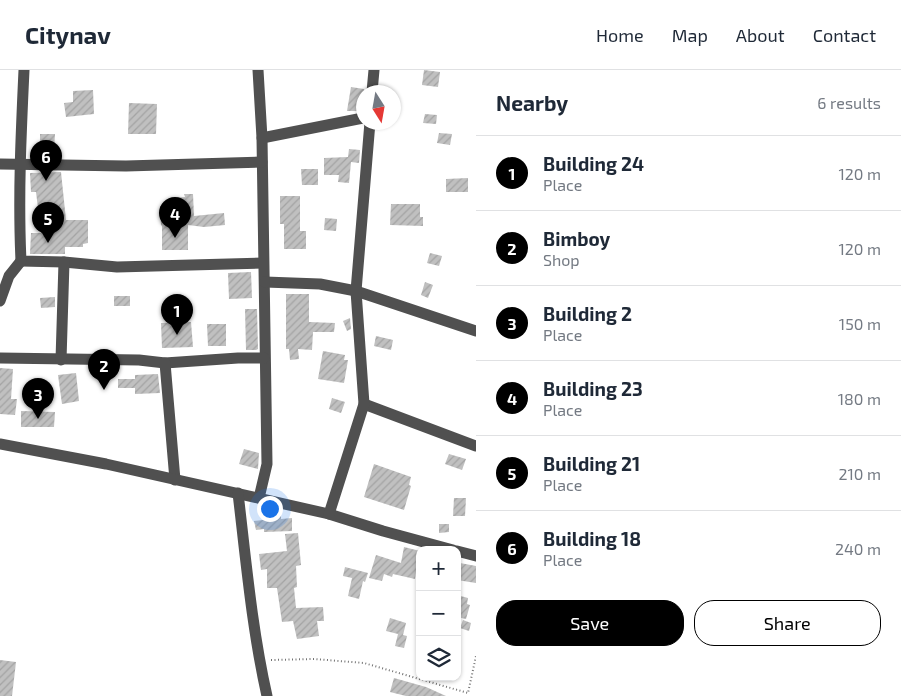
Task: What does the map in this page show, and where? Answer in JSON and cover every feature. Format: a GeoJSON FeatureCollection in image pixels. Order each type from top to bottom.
{"type":"FeatureCollection","features":[{"type":"Feature","properties":{"kind":"street"},"geometry":{"type":"LineString","coordinates":[[0,301],[9,276],[21,262],[19,226],[24,70]]}},
{"type":"Feature","properties":{"kind":"street"},"geometry":{"type":"LineString","coordinates":[[258,70],[262,138],[267,464],[259,498]]}},
{"type":"Feature","properties":{"kind":"street"},"geometry":{"type":"LineString","coordinates":[[373,85],[374,70]]}},
{"type":"Feature","properties":{"kind":"street"},"geometry":{"type":"LineString","coordinates":[[262,138],[356,120]]}},
{"type":"Feature","properties":{"kind":"street"},"geometry":{"type":"LineString","coordinates":[[329,514],[364,404],[356,291],[369,130]]}},
{"type":"Feature","properties":{"kind":"street"},"geometry":{"type":"LineString","coordinates":[[0,164],[126,166],[262,162]]}},
{"type":"Feature","properties":{"kind":"street"},"geometry":{"type":"LineString","coordinates":[[21,262],[64,262],[117,267],[263,264]]}},
{"type":"Feature","properties":{"kind":"street"},"geometry":{"type":"LineString","coordinates":[[61,360],[64,262]]}},
{"type":"Feature","properties":{"kind":"street"},"geometry":{"type":"LineString","coordinates":[[265,282],[320,284],[356,291],[476,331]]}},
{"type":"Feature","properties":{"kind":"street"},"geometry":{"type":"LineString","coordinates":[[0,358],[139,360],[166,363],[264,358]]}},
{"type":"Feature","properties":{"kind":"street"},"geometry":{"type":"LineString","coordinates":[[166,363],[175,480]]}},
{"type":"Feature","properties":{"kind":"street"},"geometry":{"type":"LineString","coordinates":[[364,404],[476,446]]}},
{"type":"Feature","properties":{"kind":"street"},"geometry":{"type":"LineString","coordinates":[[0,444],[106,464],[329,514],[438,546]]}},
{"type":"Feature","properties":{"kind":"street"},"geometry":{"type":"LineString","coordinates":[[238,493],[248,586],[259,660],[267,696]]}},
{"type":"Feature","properties":{"kind":"street"},"geometry":{"type":"LineString","coordinates":[[461,552],[476,556]]}},
{"type":"Feature","properties":{"kind":"path"},"geometry":{"type":"LineString","coordinates":[[259,660],[314,659],[364,663],[468,693],[476,656]]}},
{"type":"Feature","properties":{"kind":"building"},"geometry":{"type":"Polygon","coordinates":[[[424,70],[440,72],[438,87],[422,85],[424,70]]]}},
{"type":"Feature","properties":{"kind":"building"},"geometry":{"type":"Polygon","coordinates":[[[351,87],[356,88],[356,111],[347,111],[351,87]]]}},
{"type":"Feature","properties":{"kind":"building"},"geometry":{"type":"Polygon","coordinates":[[[93,90],[94,114],[66,117],[64,103],[73,102],[73,91],[93,90]]]}},
{"type":"Feature","properties":{"kind":"building"},"geometry":{"type":"Polygon","coordinates":[[[129,103],[157,104],[156,134],[128,134],[129,103]]]}},
{"type":"Feature","properties":{"kind":"building"},"geometry":{"type":"Polygon","coordinates":[[[425,114],[437,115],[436,124],[423,123],[425,114]]]}},
{"type":"Feature","properties":{"kind":"building"},"geometry":{"type":"Polygon","coordinates":[[[439,133],[452,134],[450,145],[437,143],[439,133]]]}},
{"type":"Feature","properties":{"kind":"building"},"geometry":{"type":"Polygon","coordinates":[[[40,134],[55,134],[54,149],[40,149],[40,134]]]}},
{"type":"Feature","properties":{"kind":"building"},"geometry":{"type":"Polygon","coordinates":[[[349,149],[360,150],[359,163],[351,162],[349,183],[338,182],[339,175],[324,175],[324,158],[348,157],[349,149]]]}},
{"type":"Feature","properties":{"kind":"building"},"geometry":{"type":"Polygon","coordinates":[[[301,169],[318,169],[318,185],[302,185],[301,169]]]}},
{"type":"Feature","properties":{"kind":"building"},"geometry":{"type":"Polygon","coordinates":[[[61,172],[66,220],[88,220],[88,243],[83,244],[83,247],[65,247],[65,254],[30,254],[31,233],[41,233],[36,192],[31,192],[30,173],[61,172]]]}},
{"type":"Feature","properties":{"kind":"building"},"geometry":{"type":"Polygon","coordinates":[[[468,178],[468,192],[446,192],[446,179],[468,178]]]}},
{"type":"Feature","properties":{"kind":"building"},"geometry":{"type":"Polygon","coordinates":[[[184,194],[193,194],[194,216],[224,213],[225,225],[204,227],[188,225],[188,250],[162,250],[160,206],[175,205],[175,198],[185,197],[184,194]]]}},
{"type":"Feature","properties":{"kind":"building"},"geometry":{"type":"Polygon","coordinates":[[[280,196],[300,196],[300,231],[306,231],[306,249],[284,249],[284,224],[280,224],[280,196]]]}},
{"type":"Feature","properties":{"kind":"building"},"geometry":{"type":"Polygon","coordinates":[[[391,204],[420,204],[420,217],[423,217],[423,226],[390,225],[391,204]]]}},
{"type":"Feature","properties":{"kind":"building"},"geometry":{"type":"Polygon","coordinates":[[[325,218],[337,219],[336,231],[324,230],[325,218]]]}},
{"type":"Feature","properties":{"kind":"building"},"geometry":{"type":"Polygon","coordinates":[[[430,253],[442,256],[439,266],[427,263],[430,253]]]}},
{"type":"Feature","properties":{"kind":"building"},"geometry":{"type":"Polygon","coordinates":[[[251,272],[252,298],[229,299],[228,273],[251,272]]]}},
{"type":"Feature","properties":{"kind":"building"},"geometry":{"type":"Polygon","coordinates":[[[425,282],[433,285],[428,298],[421,295],[425,282]]]}},
{"type":"Feature","properties":{"kind":"building"},"geometry":{"type":"Polygon","coordinates":[[[286,294],[309,294],[309,322],[335,323],[334,332],[313,332],[312,350],[298,349],[299,359],[290,360],[289,349],[286,349],[286,294]]]}},
{"type":"Feature","properties":{"kind":"building"},"geometry":{"type":"Polygon","coordinates":[[[114,296],[130,296],[130,306],[114,306],[114,296]]]}},
{"type":"Feature","properties":{"kind":"building"},"geometry":{"type":"Polygon","coordinates":[[[55,297],[55,307],[41,308],[40,298],[55,297]]]}},
{"type":"Feature","properties":{"kind":"building"},"geometry":{"type":"Polygon","coordinates":[[[245,309],[257,309],[258,349],[256,350],[246,350],[245,309]]]}},
{"type":"Feature","properties":{"kind":"building"},"geometry":{"type":"Polygon","coordinates":[[[350,318],[351,329],[347,331],[343,321],[350,318]]]}},
{"type":"Feature","properties":{"kind":"building"},"geometry":{"type":"Polygon","coordinates":[[[191,322],[193,347],[162,348],[161,323],[191,322]]]}},
{"type":"Feature","properties":{"kind":"building"},"geometry":{"type":"Polygon","coordinates":[[[207,324],[226,324],[226,346],[208,346],[207,324]]]}},
{"type":"Feature","properties":{"kind":"building"},"geometry":{"type":"Polygon","coordinates":[[[376,336],[393,340],[391,350],[374,346],[376,336]]]}},
{"type":"Feature","properties":{"kind":"building"},"geometry":{"type":"Polygon","coordinates":[[[323,351],[345,355],[344,360],[348,360],[344,383],[318,379],[323,351]]]}},
{"type":"Feature","properties":{"kind":"building"},"geometry":{"type":"Polygon","coordinates":[[[0,368],[13,369],[11,399],[17,399],[15,415],[0,414],[0,368]]]}},
{"type":"Feature","properties":{"kind":"building"},"geometry":{"type":"Polygon","coordinates":[[[76,373],[79,401],[62,404],[58,375],[76,373]]]}},
{"type":"Feature","properties":{"kind":"building"},"geometry":{"type":"Polygon","coordinates":[[[158,374],[160,393],[135,394],[135,388],[118,388],[118,379],[135,379],[135,375],[158,374]]]}},
{"type":"Feature","properties":{"kind":"building"},"geometry":{"type":"Polygon","coordinates":[[[332,398],[345,402],[341,413],[329,409],[332,398]]]}},
{"type":"Feature","properties":{"kind":"building"},"geometry":{"type":"Polygon","coordinates":[[[21,411],[55,412],[54,427],[21,427],[21,411]]]}},
{"type":"Feature","properties":{"kind":"building"},"geometry":{"type":"Polygon","coordinates":[[[244,449],[259,453],[258,469],[239,464],[244,449]]]}},
{"type":"Feature","properties":{"kind":"building"},"geometry":{"type":"Polygon","coordinates":[[[449,454],[466,459],[462,470],[445,464],[449,454]]]}},
{"type":"Feature","properties":{"kind":"building"},"geometry":{"type":"Polygon","coordinates":[[[374,464],[411,477],[409,485],[411,486],[404,510],[364,497],[374,464]]]}},
{"type":"Feature","properties":{"kind":"building"},"geometry":{"type":"Polygon","coordinates":[[[454,498],[466,498],[465,516],[453,516],[454,498]]]}},
{"type":"Feature","properties":{"kind":"building"},"geometry":{"type":"Polygon","coordinates":[[[263,507],[281,511],[281,519],[292,518],[292,531],[264,532],[264,529],[256,530],[254,521],[263,520],[263,507]]]}},
{"type":"Feature","properties":{"kind":"building"},"geometry":{"type":"Polygon","coordinates":[[[439,524],[449,524],[449,532],[439,533],[439,524]]]}},
{"type":"Feature","properties":{"kind":"building"},"geometry":{"type":"Polygon","coordinates":[[[298,533],[301,565],[296,566],[297,587],[294,588],[296,608],[323,607],[324,621],[317,621],[319,636],[297,639],[293,621],[282,622],[277,588],[267,588],[267,569],[261,570],[259,554],[287,551],[285,534],[298,533]]]}},
{"type":"Feature","properties":{"kind":"building"},"geometry":{"type":"Polygon","coordinates":[[[404,547],[416,550],[415,579],[393,574],[392,577],[384,574],[382,581],[369,578],[376,555],[401,563],[404,547]]]}},
{"type":"Feature","properties":{"kind":"building"},"geometry":{"type":"Polygon","coordinates":[[[461,563],[476,566],[476,583],[461,581],[461,563]]]}},
{"type":"Feature","properties":{"kind":"building"},"geometry":{"type":"Polygon","coordinates":[[[345,567],[368,573],[365,582],[363,581],[359,599],[348,596],[352,578],[343,576],[345,567]]]}},
{"type":"Feature","properties":{"kind":"building"},"geometry":{"type":"Polygon","coordinates":[[[461,596],[468,598],[467,604],[470,605],[466,619],[461,618],[461,596]]]}},
{"type":"Feature","properties":{"kind":"building"},"geometry":{"type":"Polygon","coordinates":[[[390,618],[406,623],[403,635],[407,636],[404,648],[395,646],[398,634],[386,631],[390,618]]]}},
{"type":"Feature","properties":{"kind":"building"},"geometry":{"type":"Polygon","coordinates":[[[463,620],[471,623],[469,631],[461,628],[463,620]]]}},
{"type":"Feature","properties":{"kind":"building"},"geometry":{"type":"Polygon","coordinates":[[[0,660],[16,662],[12,696],[0,696],[0,660]]]}},
{"type":"Feature","properties":{"kind":"building"},"geometry":{"type":"Polygon","coordinates":[[[394,678],[426,687],[446,696],[406,696],[390,692],[394,678]]]}},
{"type":"Feature","properties":{"kind":"place","name":"Building 18"},"geometry":{"type":"Point","coordinates":[46,181]}},
{"type":"Feature","properties":{"kind":"place","name":"Building 23"},"geometry":{"type":"Point","coordinates":[175,238]}},
{"type":"Feature","properties":{"kind":"place","name":"Building 21"},"geometry":{"type":"Point","coordinates":[48,243]}},
{"type":"Feature","properties":{"kind":"place","name":"Building 24"},"geometry":{"type":"Point","coordinates":[177,335]}},
{"type":"Feature","properties":{"kind":"place","name":"Bimboy"},"geometry":{"type":"Point","coordinates":[104,390]}},
{"type":"Feature","properties":{"kind":"place","name":"Building 2"},"geometry":{"type":"Point","coordinates":[38,419]}}]}
